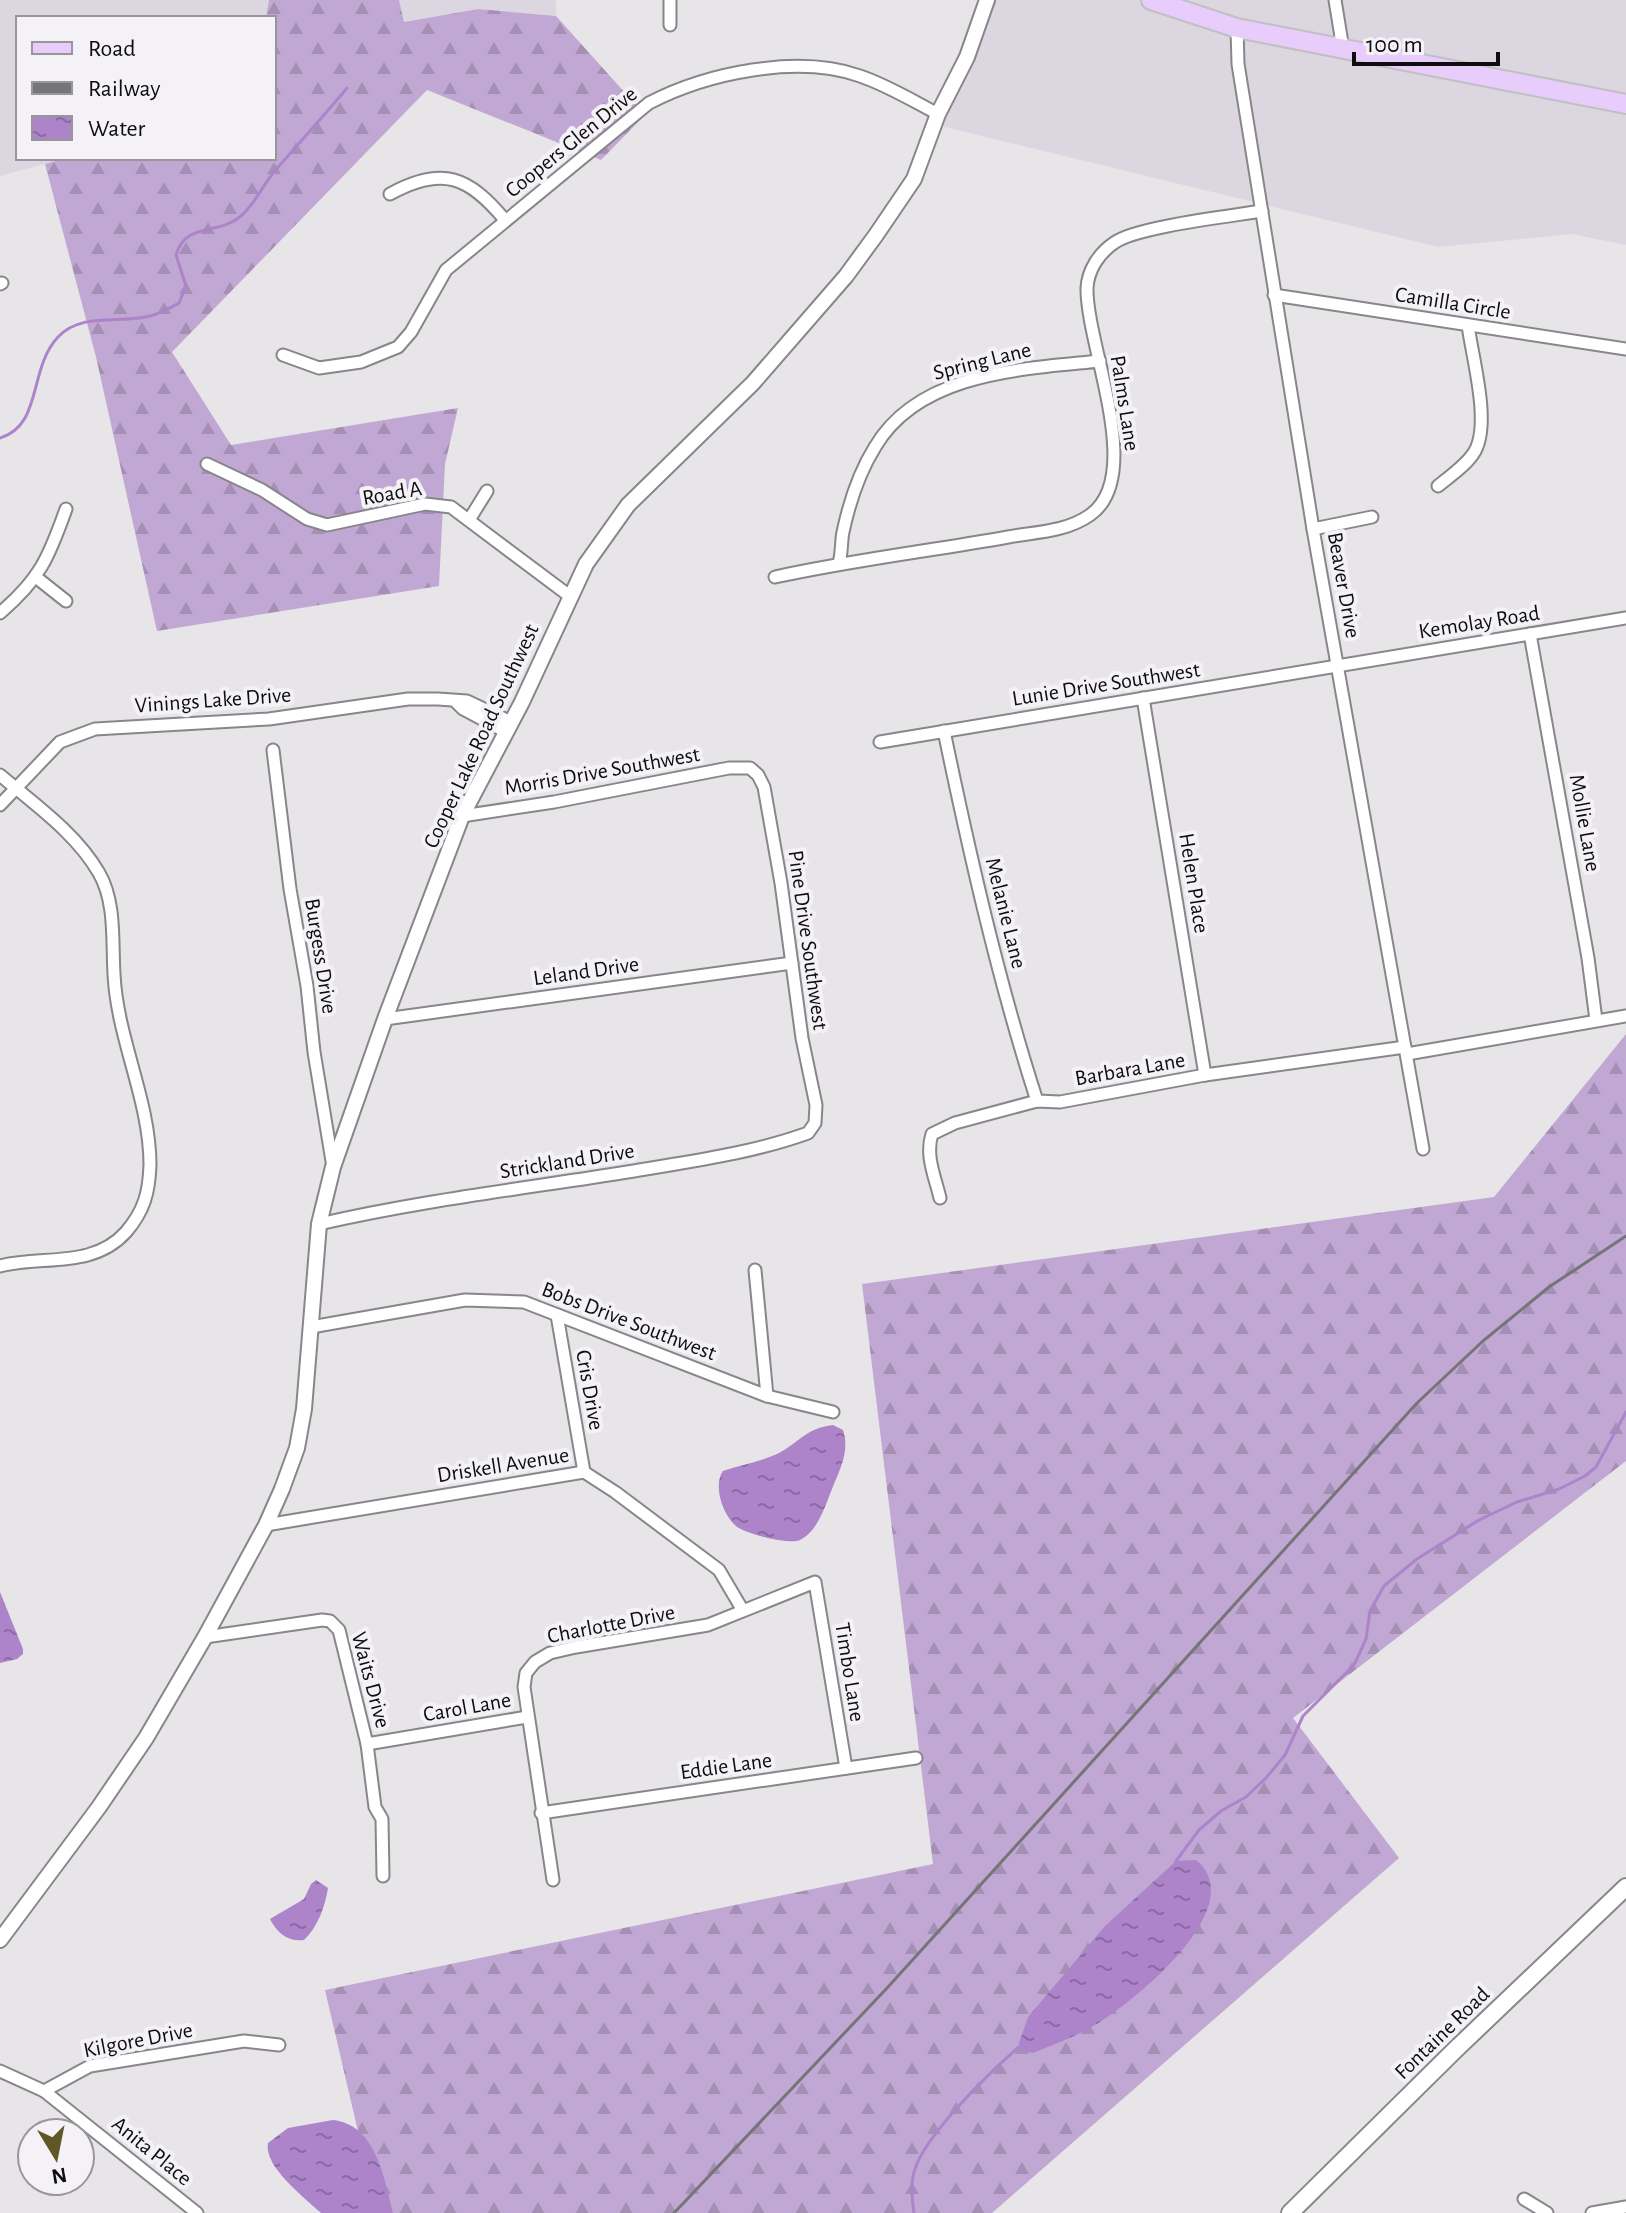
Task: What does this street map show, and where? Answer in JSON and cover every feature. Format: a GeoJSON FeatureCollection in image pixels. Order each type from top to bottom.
{"type":"FeatureCollection","features":[{"type":"Feature","properties":{"kind":"main road"},"geometry":{"type":"LineString","coordinates":[[1151,0],[1237,28],[1626,104]]}},
{"type":"Feature","properties":{"kind":"main road","name":"Fontaine Road"},"geometry":{"type":"LineString","coordinates":[[1290,2213],[1626,1887]]}},
{"type":"Feature","properties":{"kind":"street"},"geometry":{"type":"LineString","coordinates":[[670,0],[670,25]]}},
{"type":"Feature","properties":{"kind":"street","name":"Cooper Lake Road Southwest"},"geometry":{"type":"LineString","coordinates":[[0,1940],[131,1761],[205,1637],[266,1525],[297,1448],[304,1409],[319,1224],[333,1167],[462,816],[509,727],[586,564],[628,505],[753,383],[846,276],[914,179],[938,114],[967,57],[987,0]]}},
{"type":"Feature","properties":{"kind":"street"},"geometry":{"type":"LineString","coordinates":[[1335,0],[1343,49]]}},
{"type":"Feature","properties":{"kind":"street","name":"Beaver Drive"},"geometry":{"type":"LineString","coordinates":[[1237,28],[1238,64],[1274,295],[1423,1149]]}},
{"type":"Feature","properties":{"kind":"street","name":"Coopers Glen Drive"},"geometry":{"type":"LineString","coordinates":[[283,355],[319,368],[361,362],[398,347],[411,332],[446,270],[649,103],[678,87],[757,69],[811,66],[858,75],[938,114]]}},
{"type":"Feature","properties":{"kind":"street"},"geometry":{"type":"LineString","coordinates":[[390,194],[437,178],[454,179],[479,191],[505,220]]}},
{"type":"Feature","properties":{"kind":"street","name":"Palms Lane"},"geometry":{"type":"LineString","coordinates":[[775,577],[839,563],[1050,531],[1089,516],[1101,506],[1110,488],[1115,460],[1110,413],[1087,289],[1094,264],[1115,241],[1160,228],[1262,211]]}},
{"type":"Feature","properties":{"kind":"street","name":"Camilla Circle"},"geometry":{"type":"LineString","coordinates":[[1274,295],[1626,349]]}},
{"type":"Feature","properties":{"kind":"street"},"geometry":{"type":"LineString","coordinates":[[1438,486],[1468,460],[1479,439],[1480,408],[1468,325]]}},
{"type":"Feature","properties":{"kind":"street","name":"Spring Lane"},"geometry":{"type":"LineString","coordinates":[[839,563],[842,535],[873,449],[883,434],[911,406],[931,393],[957,384],[1040,367],[1100,361]]}},
{"type":"Feature","properties":{"kind":"street","name":"Road A"},"geometry":{"type":"LineString","coordinates":[[207,464],[262,490],[307,519],[327,525],[425,504],[451,507],[571,597]]}},
{"type":"Feature","properties":{"kind":"street"},"geometry":{"type":"LineString","coordinates":[[469,520],[487,491]]}},
{"type":"Feature","properties":{"kind":"street"},"geometry":{"type":"LineString","coordinates":[[0,613],[37,578],[52,549],[66,509]]}},
{"type":"Feature","properties":{"kind":"street"},"geometry":{"type":"LineString","coordinates":[[1313,529],[1372,517]]}},
{"type":"Feature","properties":{"kind":"street"},"geometry":{"type":"LineString","coordinates":[[37,578],[66,601]]}},
{"type":"Feature","properties":{"kind":"street","name":"Kemolay Road"},"geometry":{"type":"LineString","coordinates":[[1338,665],[1626,618]]}},
{"type":"Feature","properties":{"kind":"street","name":"Mollie Lane"},"geometry":{"type":"LineString","coordinates":[[1530,634],[1588,958],[1596,1020]]}},
{"type":"Feature","properties":{"kind":"street","name":"Lunie Drive Southwest"},"geometry":{"type":"LineString","coordinates":[[880,742],[1338,665]]}},
{"type":"Feature","properties":{"kind":"street","name":"Helen Place"},"geometry":{"type":"LineString","coordinates":[[1143,698],[1205,1075]]}},
{"type":"Feature","properties":{"kind":"street","name":"Vinings Lake Drive"},"geometry":{"type":"LineString","coordinates":[[0,805],[60,742],[95,729],[269,719],[408,699],[467,701],[509,727]]}},
{"type":"Feature","properties":{"kind":"street"},"geometry":{"type":"LineString","coordinates":[[456,702],[475,716],[509,727]]}},
{"type":"Feature","properties":{"kind":"street"},"geometry":{"type":"LineString","coordinates":[[475,716],[492,736],[497,750]]}},
{"type":"Feature","properties":{"kind":"street","name":"Melanie Lane"},"geometry":{"type":"LineString","coordinates":[[944,731],[985,920],[1012,1023],[1037,1101]]}},
{"type":"Feature","properties":{"kind":"street","name":"Burgess Drive"},"geometry":{"type":"LineString","coordinates":[[273,750],[290,889],[333,1167]]}},
{"type":"Feature","properties":{"kind":"street","name":"Morris Drive Southwest"},"geometry":{"type":"LineString","coordinates":[[462,816],[554,802],[729,768],[750,768]]}},
{"type":"Feature","properties":{"kind":"street","name":"Pine Drive Southwest"},"geometry":{"type":"LineString","coordinates":[[750,768],[764,787],[781,883],[802,1038],[816,1105],[815,1123]]}},
{"type":"Feature","properties":{"kind":"street"},"geometry":{"type":"LineString","coordinates":[[0,775],[74,840],[101,874],[113,927],[114,978],[147,1133],[150,1166],[144,1209],[123,1235],[98,1251],[72,1259],[0,1266]]}},
{"type":"Feature","properties":{"kind":"street","name":"Leland Drive"},"geometry":{"type":"LineString","coordinates":[[385,1019],[792,963]]}},
{"type":"Feature","properties":{"kind":"street","name":"Barbara Lane"},"geometry":{"type":"LineString","coordinates":[[940,1198],[929,1155],[932,1134],[955,1123],[1037,1101],[1060,1102],[1205,1075],[1406,1051],[1626,1016]]}},
{"type":"Feature","properties":{"kind":"street","name":"Strickland Drive"},"geometry":{"type":"LineString","coordinates":[[319,1224],[386,1209],[740,1152],[808,1133],[815,1123]]}},
{"type":"Feature","properties":{"kind":"street"},"geometry":{"type":"LineString","coordinates":[[755,1270],[767,1396]]}},
{"type":"Feature","properties":{"kind":"street","name":"Bobs Drive Southwest"},"geometry":{"type":"LineString","coordinates":[[311,1327],[465,1300],[524,1302],[767,1396],[833,1412]]}},
{"type":"Feature","properties":{"kind":"street","name":"Cris Drive"},"geometry":{"type":"LineString","coordinates":[[557,1315],[584,1472]]}},
{"type":"Feature","properties":{"kind":"street","name":"Driskell Avenue"},"geometry":{"type":"LineString","coordinates":[[266,1525],[584,1472],[719,1570],[742,1609]]}},
{"type":"Feature","properties":{"kind":"street","name":"Charlotte Drive"},"geometry":{"type":"LineString","coordinates":[[553,1880],[524,1687],[526,1673],[535,1662],[550,1653],[576,1647],[708,1625],[815,1582]]}},
{"type":"Feature","properties":{"kind":"street","name":"Timbo Lane"},"geometry":{"type":"LineString","coordinates":[[815,1582],[846,1768]]}},
{"type":"Feature","properties":{"kind":"street","name":"Waits Drive"},"geometry":{"type":"LineString","coordinates":[[205,1637],[313,1621],[330,1621],[342,1637],[352,1692],[367,1744],[375,1807],[382,1819],[383,1876]]}},
{"type":"Feature","properties":{"kind":"street","name":"Carol Lane"},"geometry":{"type":"LineString","coordinates":[[367,1744],[527,1717]]}},
{"type":"Feature","properties":{"kind":"street","name":"Eddie Lane"},"geometry":{"type":"LineString","coordinates":[[541,1813],[916,1758]]}},
{"type":"Feature","properties":{"kind":"street","name":"Kilgore Drive"},"geometry":{"type":"LineString","coordinates":[[44,2091],[90,2066],[244,2041],[279,2045]]}},
{"type":"Feature","properties":{"kind":"street","name":"Anita Place"},"geometry":{"type":"LineString","coordinates":[[0,2071],[44,2091],[197,2213]]}},
{"type":"Feature","properties":{"kind":"street"},"geometry":{"type":"LineString","coordinates":[[1524,2199],[1547,2213]]}},
{"type":"Feature","properties":{"kind":"street"},"geometry":{"type":"LineString","coordinates":[[1592,2213],[1626,2207]]}},
{"type":"Feature","properties":{"kind":"shaded area"},"geometry":{"type":"Polygon","coordinates":[[[0,0],[269,0],[266,16],[16,16],[16,160],[59,160],[0,176],[0,0]]]}},
{"type":"Feature","properties":{"kind":"shaded area"},"geometry":{"type":"Polygon","coordinates":[[[399,0],[556,0],[556,16],[478,9],[404,22],[399,0]]]}},
{"type":"Feature","properties":{"kind":"shaded area"},"geometry":{"type":"Polygon","coordinates":[[[990,0],[1626,0],[1626,245],[1572,234],[1438,247],[933,124],[990,0]]]}},
{"type":"Feature","properties":{"kind":"green space"},"geometry":{"type":"Polygon","coordinates":[[[269,0],[399,0],[404,22],[478,9],[556,16],[645,115],[601,160],[427,90],[172,352],[231,445],[458,408],[445,464],[439,586],[157,631],[96,357],[45,164],[59,160],[276,160],[276,16],[266,16],[269,0]]]}},
{"type":"Feature","properties":{"kind":"green space"},"geometry":{"type":"Polygon","coordinates":[[[1626,1034],[1626,1461],[1293,1718],[1399,1858],[992,2213],[377,2213],[325,1990],[933,1864],[862,1284],[1494,1197],[1626,1034]]]}},
{"type":"Feature","properties":{"kind":"water"},"geometry":{"type":"Polygon","coordinates":[[[833,1425],[843,1430],[845,1453],[824,1510],[812,1531],[800,1540],[778,1540],[741,1529],[731,1521],[720,1499],[719,1484],[723,1471],[777,1454],[809,1433],[833,1425]]]}},
{"type":"Feature","properties":{"kind":"water"},"geometry":{"type":"Polygon","coordinates":[[[0,1592],[23,1654],[17,1659],[0,1663],[0,1592]]]}},
{"type":"Feature","properties":{"kind":"water"},"geometry":{"type":"Polygon","coordinates":[[[1196,1860],[1210,1880],[1209,1903],[1198,1928],[1179,1954],[1156,1978],[1108,2017],[1033,2053],[1023,2051],[1019,2043],[1028,2017],[1105,1926],[1176,1861],[1196,1860]]]}},
{"type":"Feature","properties":{"kind":"water"},"geometry":{"type":"Polygon","coordinates":[[[316,1880],[328,1888],[317,1923],[304,1940],[288,1938],[270,1919],[304,1899],[316,1880]]]}},
{"type":"Feature","properties":{"kind":"water"},"geometry":{"type":"Polygon","coordinates":[[[333,2120],[348,2124],[369,2142],[381,2169],[393,2213],[321,2213],[272,2162],[268,2143],[288,2128],[333,2120]]]}},
{"type":"Feature","properties":{"kind":"waterway"},"geometry":{"type":"LineString","coordinates":[[0,438],[14,431],[23,421],[42,364],[58,337],[67,329],[99,320],[150,316],[179,303],[186,286],[176,255],[181,244],[195,233],[223,226],[241,216],[274,172],[347,88]]}},
{"type":"Feature","properties":{"kind":"waterway"},"geometry":{"type":"LineString","coordinates":[[1176,1861],[1199,1830],[1221,1811],[1246,1797],[1266,1778],[1285,1755],[1303,1716],[1354,1665],[1366,1639],[1370,1611],[1384,1586],[1417,1559],[1479,1520],[1585,1476],[1596,1467],[1626,1412]]}},
{"type":"Feature","properties":{"kind":"waterway"},"geometry":{"type":"LineString","coordinates":[[914,2213],[912,2180],[921,2155],[945,2121],[1020,2046]]}},
{"type":"Feature","properties":{"kind":"railway"},"geometry":{"type":"LineString","coordinates":[[674,2213],[888,1987],[1417,1403],[1483,1341],[1549,1287],[1626,1236]]}}]}
